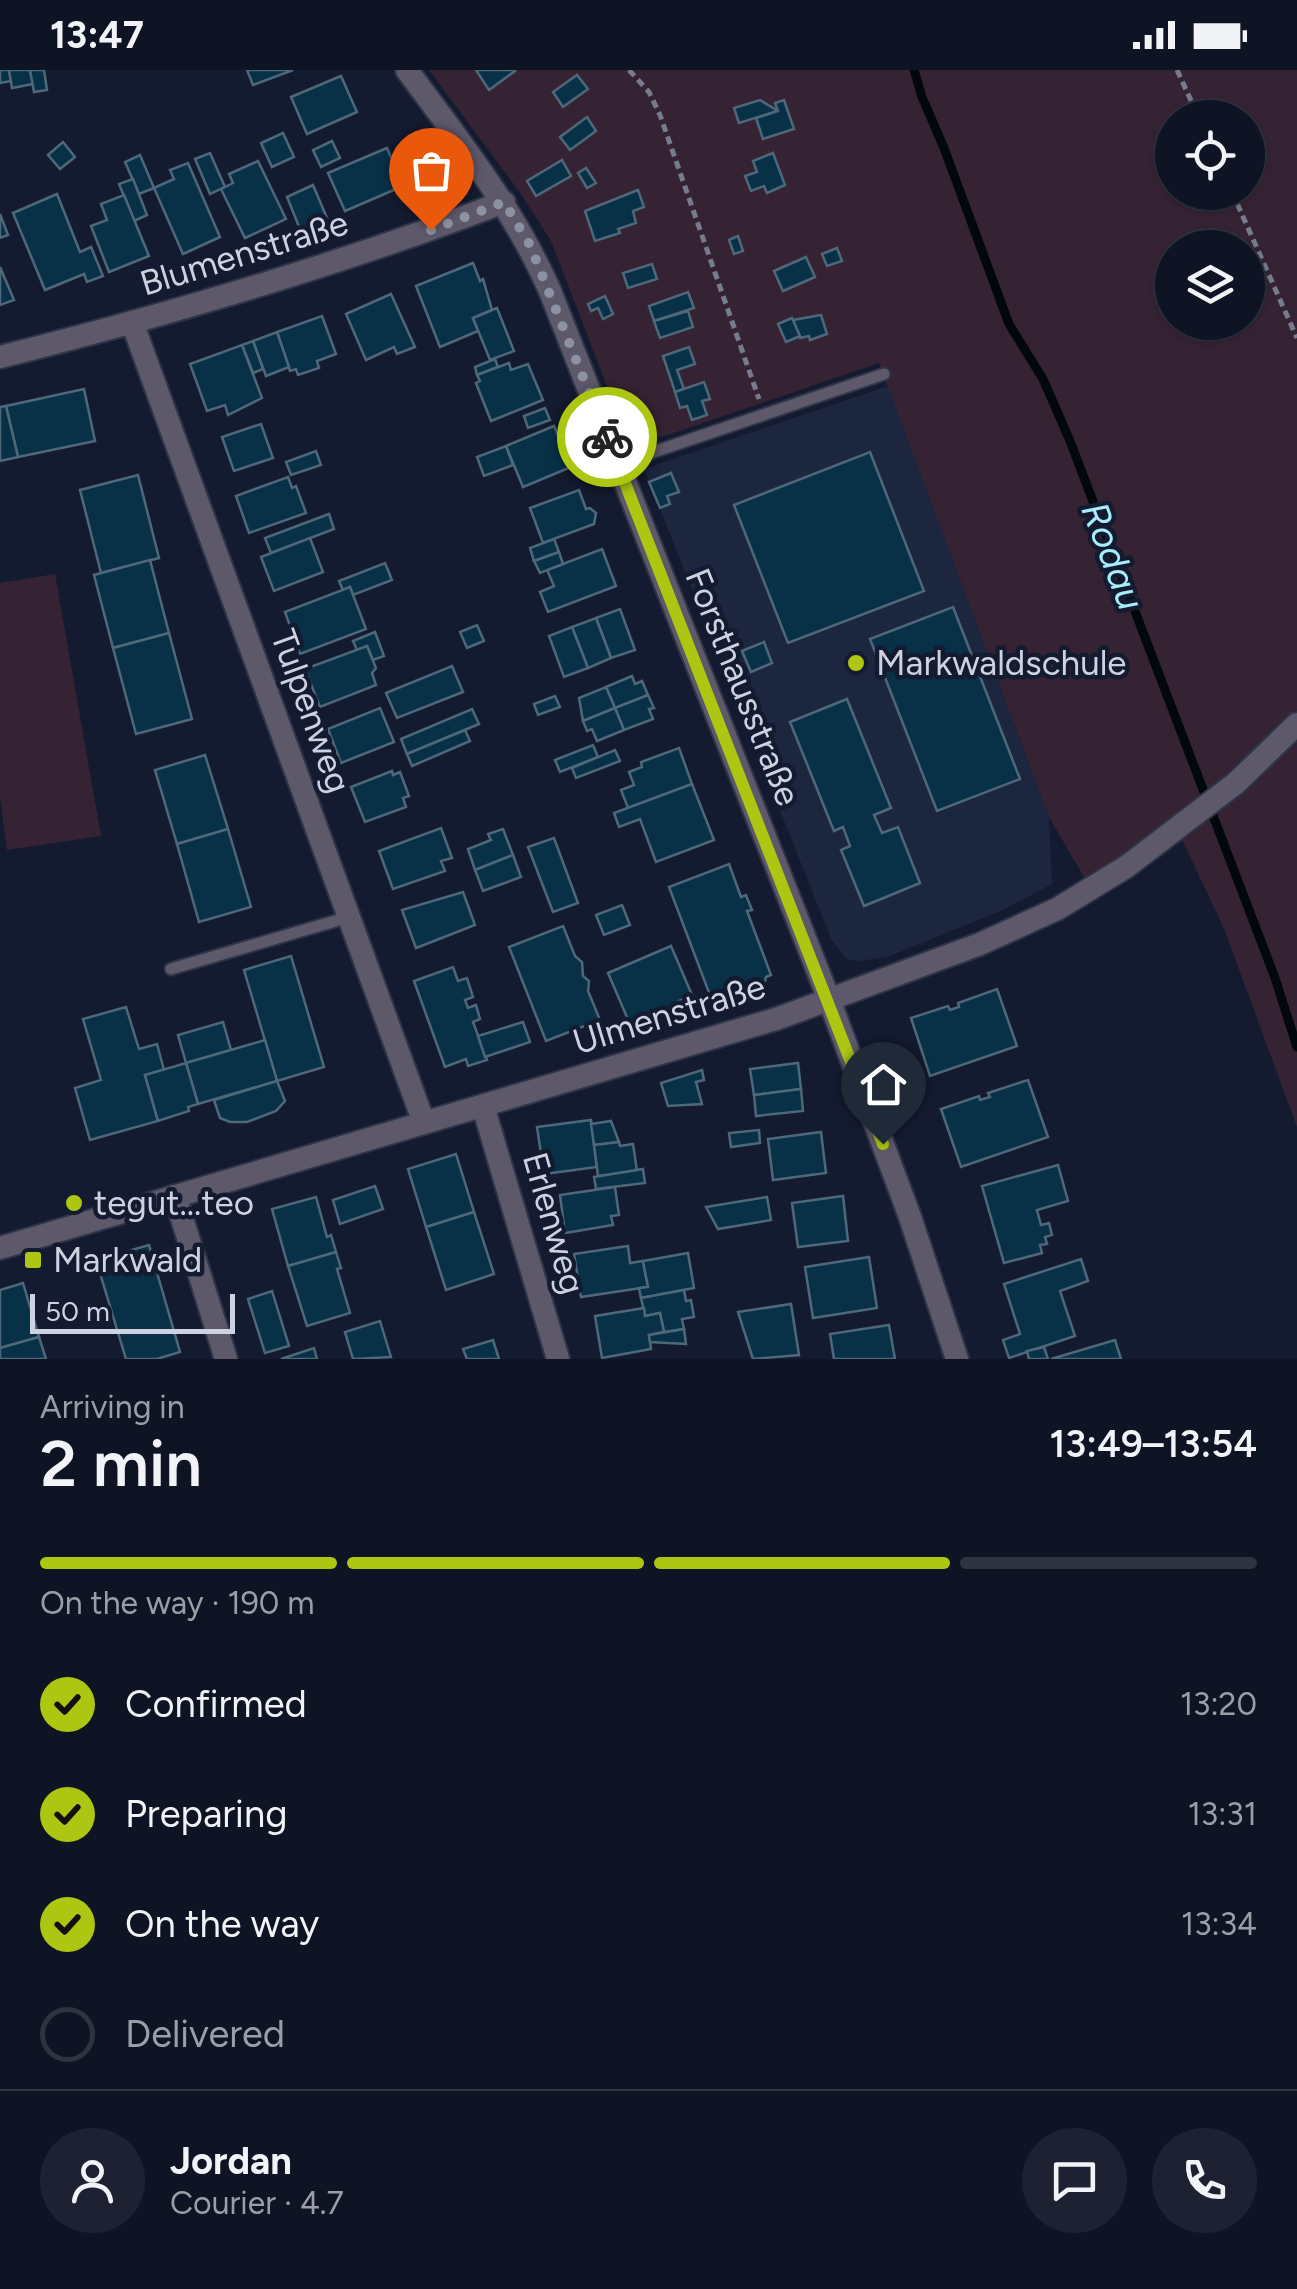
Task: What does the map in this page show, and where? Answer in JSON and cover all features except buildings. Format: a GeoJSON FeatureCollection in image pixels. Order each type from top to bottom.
{"type":"FeatureCollection","features":[{"type":"Feature","properties":{"kind":"street","name":"Forsthausstraße"},"geometry":{"type":"LineString","coordinates":[[406,70],[504,202],[530,245],[830,1002],[910,1217],[957,1359]]}},
{"type":"Feature","properties":{"kind":"street","name":"Blumenstraße"},"geometry":{"type":"LineString","coordinates":[[0,357],[224,298],[394,244],[504,202]]}},
{"type":"Feature","properties":{"kind":"street","name":"Tulpenweg"},"geometry":{"type":"LineString","coordinates":[[132,322],[424,1123]]}},
{"type":"Feature","properties":{"kind":"street","name":"Ulmenstraße"},"geometry":{"type":"LineString","coordinates":[[0,1248],[830,1002],[980,944],[1057,909],[1126,867],[1236,783],[1297,724]]}},
{"type":"Feature","properties":{"kind":"street","name":"Erlenweg"},"geometry":{"type":"LineString","coordinates":[[483,1106],[558,1359]]}},
{"type":"Feature","properties":{"kind":"street"},"geometry":{"type":"LineString","coordinates":[[175,1196],[226,1359]]}},
{"type":"Feature","properties":{"kind":"lane"},"geometry":{"type":"LineString","coordinates":[[618,464],[884,374]]}},
{"type":"Feature","properties":{"kind":"lane"},"geometry":{"type":"LineString","coordinates":[[172,969],[348,917]]}},
{"type":"Feature","properties":{"kind":"path"},"geometry":{"type":"LineString","coordinates":[[629,70],[649,92],[660,115],[765,416]]}},
{"type":"Feature","properties":{"kind":"path"},"geometry":{"type":"LineString","coordinates":[[1178,70],[1190,100]]}},
{"type":"Feature","properties":{"kind":"path"},"geometry":{"type":"LineString","coordinates":[[1240,210],[1297,338]]}},
{"type":"Feature","properties":{"kind":"shaded area"},"geometry":{"type":"Polygon","coordinates":[[[429,70],[1297,70],[1297,1127],[1225,931],[1178,831],[1091,889],[1049,817],[879,363],[662,437],[625,433],[551,241],[429,70]]]}},
{"type":"Feature","properties":{"kind":"shaded area","name":"Markwaldschule"},"geometry":{"type":"Polygon","coordinates":[[[888,386],[1049,817],[1052,884],[1003,910],[890,956],[860,961],[848,960],[832,941],[644,469],[888,386]]]}},
{"type":"Feature","properties":{"kind":"shaded area"},"geometry":{"type":"Polygon","coordinates":[[[55,574],[101,836],[7,850],[0,798],[0,583],[55,574]]]}},
{"type":"Feature","properties":{"kind":"waterway","name":"Rodau"},"geometry":{"type":"LineString","coordinates":[[914,70],[1009,324],[1043,379],[1070,441],[1275,978],[1297,1047]]}},
{"type":"Feature","properties":{"kind":"way so far"},"geometry":{"type":"LineString","coordinates":[[431,230],[504,202],[530,245],[607,437]]}},
{"type":"Feature","properties":{"kind":"place","name":"Markwaldschule"},"geometry":{"type":"Point","coordinates":[856,663]}},
{"type":"Feature","properties":{"kind":"place","name":"tegut...teo"},"geometry":{"type":"Point","coordinates":[74,1203]}},
{"type":"Feature","properties":{"kind":"place","name":"Markwald"},"geometry":{"type":"Point","coordinates":[33,1260]}},
{"type":"Feature","properties":{"kind":"route"},"geometry":{"type":"LineString","coordinates":[[607,437],[883,1144]]}}]}
